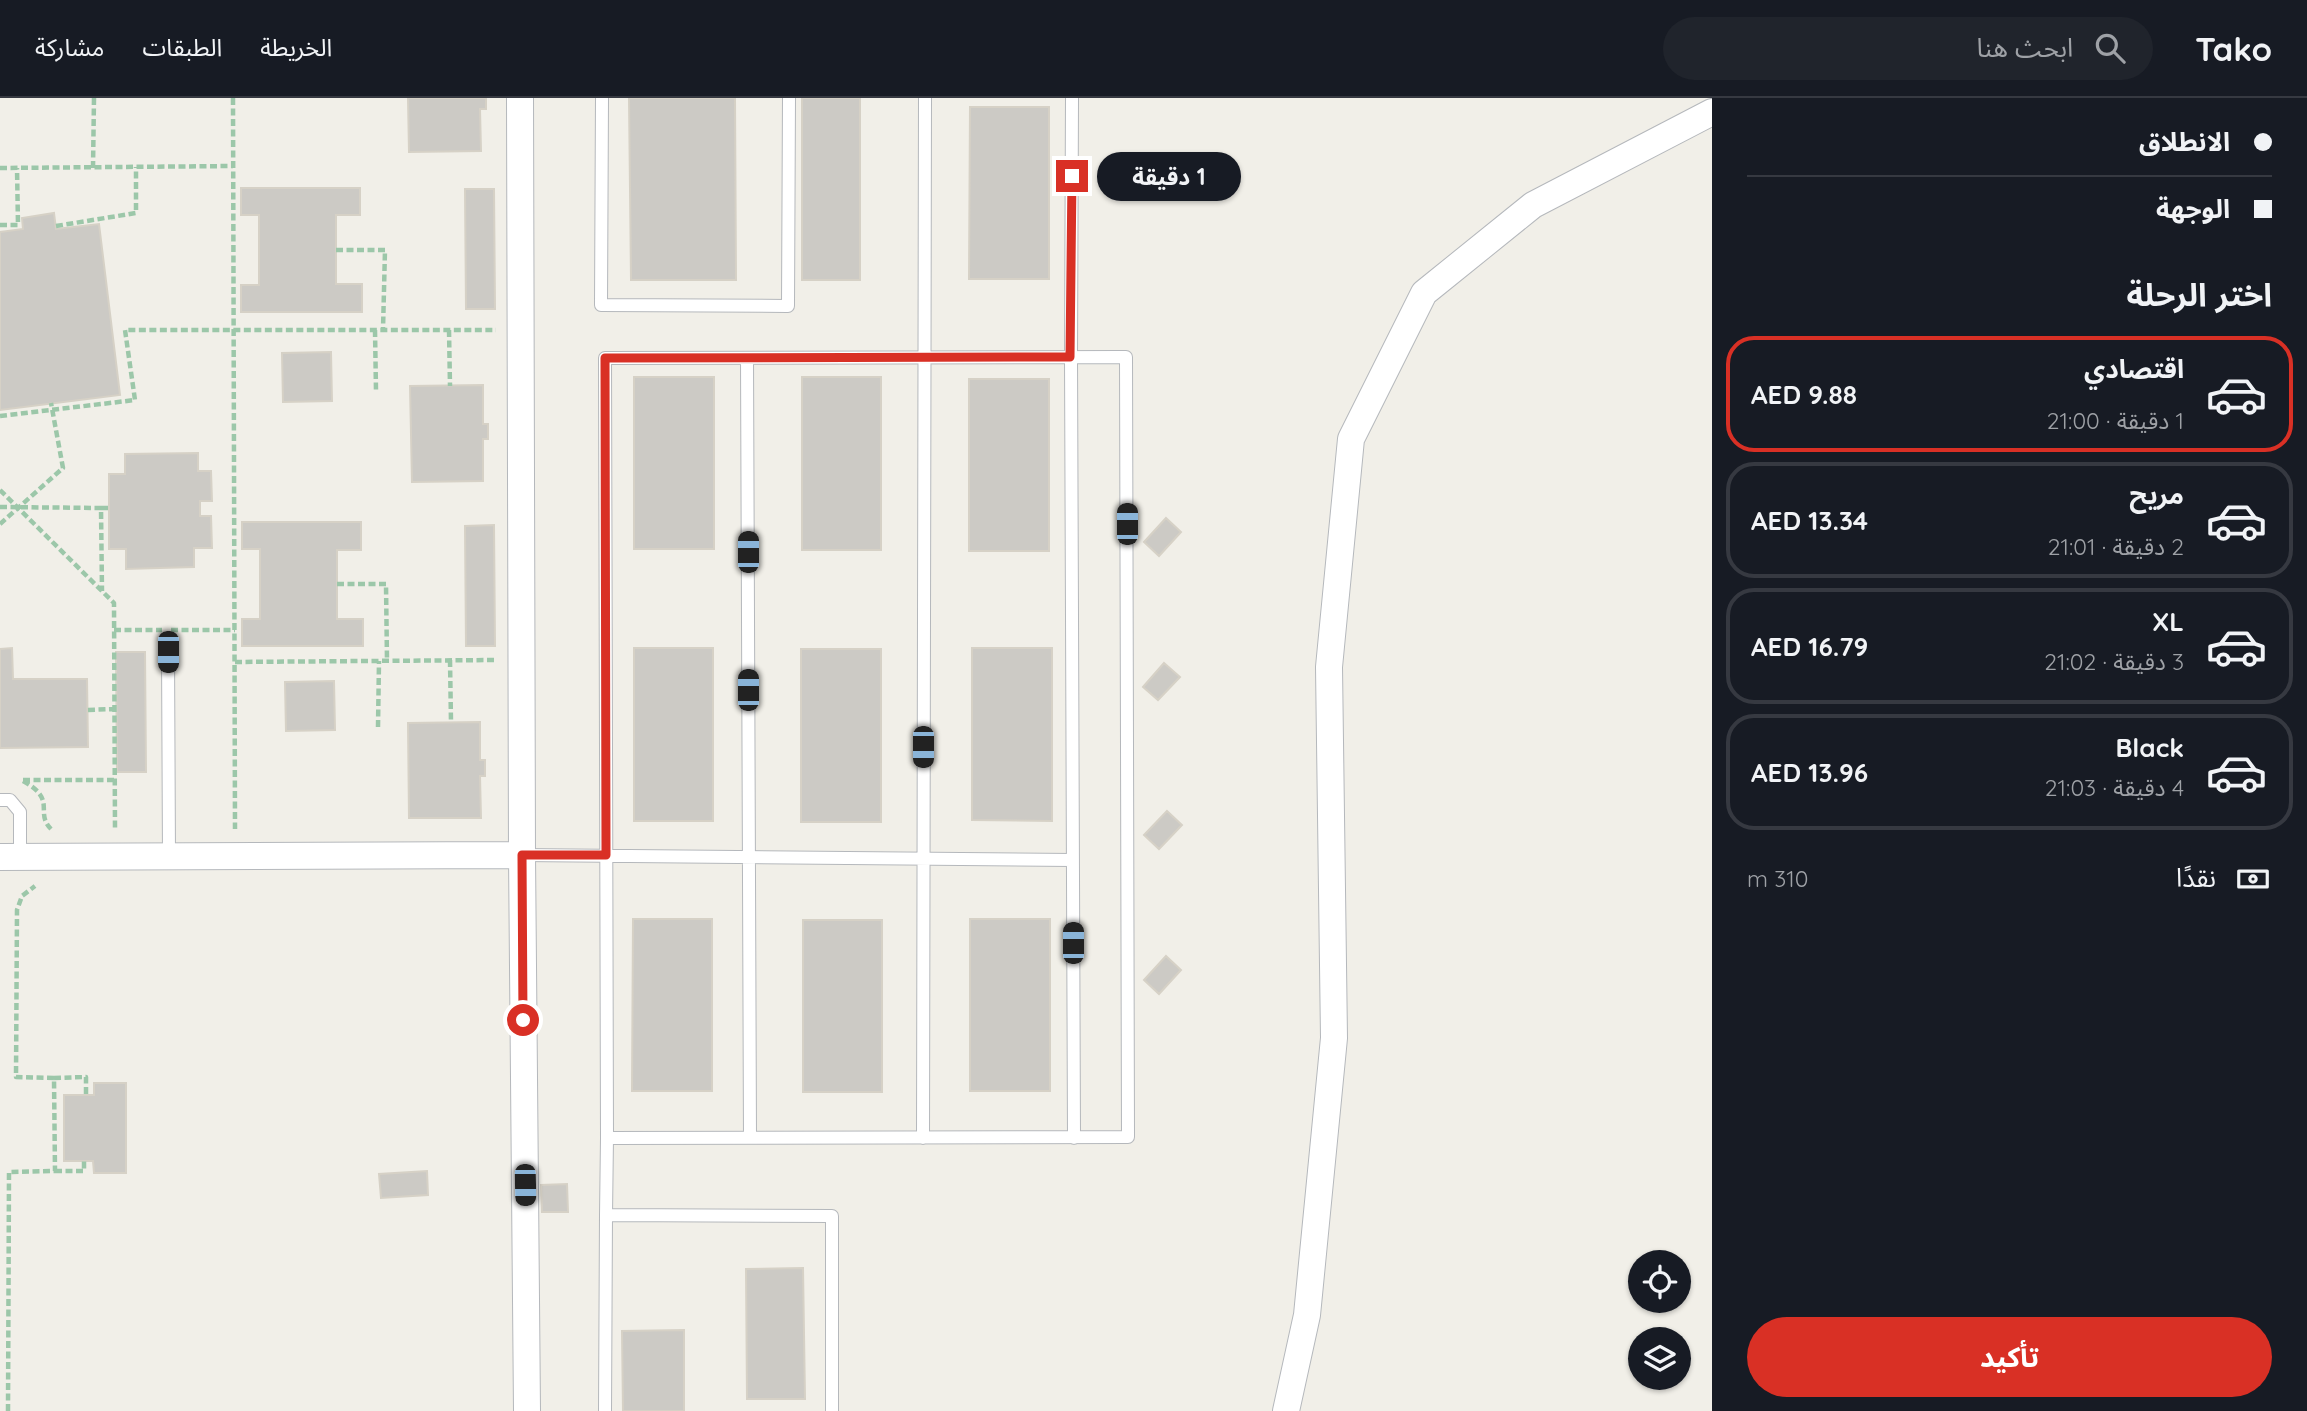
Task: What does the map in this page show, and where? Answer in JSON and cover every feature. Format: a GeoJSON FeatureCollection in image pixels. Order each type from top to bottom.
{"type":"FeatureCollection","features":[{"type":"Feature","properties":{"kind":"street"},"geometry":{"type":"LineString","coordinates":[[520,98],[527,1411]]}},
{"type":"Feature","properties":{"kind":"street"},"geometry":{"type":"LineString","coordinates":[[1286,1411],[1307,1315],[1334,1038],[1329,667],[1350,439],[1424,293],[1532,205],[1712,112]]}},
{"type":"Feature","properties":{"kind":"street"},"geometry":{"type":"LineString","coordinates":[[10,857],[169,843],[522,855]]}},
{"type":"Feature","properties":{"kind":"lane"},"geometry":{"type":"LineString","coordinates":[[601,98],[601,305],[788,306],[789,98]]}},
{"type":"Feature","properties":{"kind":"lane"},"geometry":{"type":"LineString","coordinates":[[923,1138],[925,98]]}},
{"type":"Feature","properties":{"kind":"lane"},"geometry":{"type":"LineString","coordinates":[[1072,98],[1070,357],[1074,1138]]}},
{"type":"Feature","properties":{"kind":"lane"},"geometry":{"type":"LineString","coordinates":[[605,1411],[605,358],[1126,357],[1128,1137],[607,1138]]}},
{"type":"Feature","properties":{"kind":"lane"},"geometry":{"type":"LineString","coordinates":[[747,358],[750,1138]]}},
{"type":"Feature","properties":{"kind":"lane"},"geometry":{"type":"LineString","coordinates":[[168,652],[169,843]]}},
{"type":"Feature","properties":{"kind":"lane"},"geometry":{"type":"LineString","coordinates":[[0,800],[10,800],[20,812],[10,857]]}},
{"type":"Feature","properties":{"kind":"lane"},"geometry":{"type":"LineString","coordinates":[[522,855],[1073,860]]}},
{"type":"Feature","properties":{"kind":"lane"},"geometry":{"type":"LineString","coordinates":[[606,1216],[832,1216],[832,1411]]}},
{"type":"Feature","properties":{"kind":"path"},"geometry":{"type":"LineString","coordinates":[[93,168],[94,98]]}},
{"type":"Feature","properties":{"kind":"path"},"geometry":{"type":"LineString","coordinates":[[233,98],[235,830]]}},
{"type":"Feature","properties":{"kind":"path"},"geometry":{"type":"LineString","coordinates":[[0,168],[233,166]]}},
{"type":"Feature","properties":{"kind":"path"},"geometry":{"type":"LineString","coordinates":[[56,226],[136,213],[136,167]]}},
{"type":"Feature","properties":{"kind":"path"},"geometry":{"type":"LineString","coordinates":[[0,225],[20,224],[17,168]]}},
{"type":"Feature","properties":{"kind":"path"},"geometry":{"type":"LineString","coordinates":[[336,250],[385,250],[383,330]]}},
{"type":"Feature","properties":{"kind":"path"},"geometry":{"type":"LineString","coordinates":[[0,416],[135,400],[125,330],[501,330]]}},
{"type":"Feature","properties":{"kind":"path"},"geometry":{"type":"LineString","coordinates":[[375,330],[376,391]]}},
{"type":"Feature","properties":{"kind":"path"},"geometry":{"type":"LineString","coordinates":[[449,330],[450,386]]}},
{"type":"Feature","properties":{"kind":"path"},"geometry":{"type":"LineString","coordinates":[[0,524],[17,506],[63,468],[51,403]]}},
{"type":"Feature","properties":{"kind":"path"},"geometry":{"type":"LineString","coordinates":[[0,490],[114,603],[115,831]]}},
{"type":"Feature","properties":{"kind":"path"},"geometry":{"type":"LineString","coordinates":[[0,507],[109,508]]}},
{"type":"Feature","properties":{"kind":"path"},"geometry":{"type":"LineString","coordinates":[[101,508],[102,591]]}},
{"type":"Feature","properties":{"kind":"path"},"geometry":{"type":"LineString","coordinates":[[337,584],[386,584],[387,661]]}},
{"type":"Feature","properties":{"kind":"path"},"geometry":{"type":"LineString","coordinates":[[450,660],[452,722]]}},
{"type":"Feature","properties":{"kind":"path"},"geometry":{"type":"LineString","coordinates":[[235,662],[501,660]]}},
{"type":"Feature","properties":{"kind":"path"},"geometry":{"type":"LineString","coordinates":[[378,727],[379,661]]}},
{"type":"Feature","properties":{"kind":"path"},"geometry":{"type":"LineString","coordinates":[[88,710],[115,709]]}},
{"type":"Feature","properties":{"kind":"path"},"geometry":{"type":"LineString","coordinates":[[11,780],[114,780]]}},
{"type":"Feature","properties":{"kind":"path"},"geometry":{"type":"LineString","coordinates":[[22,780],[37,788],[45,800],[46,824],[54,833]]}},
{"type":"Feature","properties":{"kind":"path"},"geometry":{"type":"LineString","coordinates":[[222,830],[249,830]]}},
{"type":"Feature","properties":{"kind":"path"},"geometry":{"type":"LineString","coordinates":[[103,831],[115,831],[169,843]]}},
{"type":"Feature","properties":{"kind":"path"},"geometry":{"type":"LineString","coordinates":[[47,882],[37,884],[22,896],[17,910],[16,1077],[86,1077],[86,1095]]}},
{"type":"Feature","properties":{"kind":"path"},"geometry":{"type":"LineString","coordinates":[[54,1078],[55,1171]]}},
{"type":"Feature","properties":{"kind":"path"},"geometry":{"type":"LineString","coordinates":[[8,1411],[9,1172],[84,1171],[83,1161]]}},
{"type":"Feature","properties":{"kind":"building"},"geometry":{"type":"Polygon","coordinates":[[[408,98],[486,98],[486,109],[480,109],[481,151],[409,152],[408,98]]]}},
{"type":"Feature","properties":{"kind":"building"},"geometry":{"type":"Polygon","coordinates":[[[629,98],[735,98],[736,280],[631,280],[629,98]]]}},
{"type":"Feature","properties":{"kind":"building"},"geometry":{"type":"Polygon","coordinates":[[[802,98],[860,98],[860,280],[802,280],[802,98]]]}},
{"type":"Feature","properties":{"kind":"building"},"geometry":{"type":"Polygon","coordinates":[[[970,107],[1049,107],[1049,279],[969,279],[970,107]]]}},
{"type":"Feature","properties":{"kind":"building"},"geometry":{"type":"Polygon","coordinates":[[[241,188],[360,188],[360,215],[336,215],[336,284],[362,284],[362,312],[241,312],[241,285],[259,285],[259,215],[241,215],[241,188]]]}},
{"type":"Feature","properties":{"kind":"building"},"geometry":{"type":"Polygon","coordinates":[[[465,189],[494,189],[495,309],[466,309],[465,189]]]}},
{"type":"Feature","properties":{"kind":"building"},"geometry":{"type":"Polygon","coordinates":[[[54,213],[56,229],[99,224],[120,395],[0,410],[0,232],[23,229],[22,218],[54,213]]]}},
{"type":"Feature","properties":{"kind":"building"},"geometry":{"type":"Polygon","coordinates":[[[331,352],[332,401],[283,402],[282,353],[331,352]]]}},
{"type":"Feature","properties":{"kind":"building"},"geometry":{"type":"Polygon","coordinates":[[[634,377],[714,377],[714,549],[634,549],[634,377]]]}},
{"type":"Feature","properties":{"kind":"building"},"geometry":{"type":"Polygon","coordinates":[[[802,377],[881,377],[881,550],[802,550],[802,377]]]}},
{"type":"Feature","properties":{"kind":"building"},"geometry":{"type":"Polygon","coordinates":[[[969,379],[1049,379],[1049,551],[969,551],[969,379]]]}},
{"type":"Feature","properties":{"kind":"building"},"geometry":{"type":"Polygon","coordinates":[[[483,385],[483,424],[488,424],[488,439],[483,439],[483,481],[412,482],[410,386],[483,385]]]}},
{"type":"Feature","properties":{"kind":"building"},"geometry":{"type":"Polygon","coordinates":[[[198,453],[198,471],[211,471],[212,501],[200,501],[200,516],[211,516],[212,548],[194,548],[194,567],[126,569],[126,549],[109,549],[109,474],[125,474],[125,454],[198,453]]]}},
{"type":"Feature","properties":{"kind":"building"},"geometry":{"type":"Polygon","coordinates":[[[1166,518],[1181,532],[1159,556],[1144,542],[1166,518]]]}},
{"type":"Feature","properties":{"kind":"building"},"geometry":{"type":"Polygon","coordinates":[[[242,522],[361,522],[361,550],[337,550],[337,619],[363,619],[363,646],[242,646],[242,619],[260,619],[260,549],[242,549],[242,522]]]}},
{"type":"Feature","properties":{"kind":"building"},"geometry":{"type":"Polygon","coordinates":[[[494,525],[495,646],[466,646],[465,526],[494,525]]]}},
{"type":"Feature","properties":{"kind":"building"},"geometry":{"type":"Polygon","coordinates":[[[12,648],[13,679],[87,679],[88,747],[0,748],[0,649],[12,648]]]}},
{"type":"Feature","properties":{"kind":"building"},"geometry":{"type":"Polygon","coordinates":[[[634,648],[713,648],[713,821],[634,821],[634,648]]]}},
{"type":"Feature","properties":{"kind":"building"},"geometry":{"type":"Polygon","coordinates":[[[972,648],[1052,648],[1052,821],[972,820],[972,648]]]}},
{"type":"Feature","properties":{"kind":"building"},"geometry":{"type":"Polygon","coordinates":[[[801,649],[881,649],[881,822],[801,822],[801,649]]]}},
{"type":"Feature","properties":{"kind":"building"},"geometry":{"type":"Polygon","coordinates":[[[116,652],[145,652],[146,772],[117,772],[116,652]]]}},
{"type":"Feature","properties":{"kind":"building"},"geometry":{"type":"Polygon","coordinates":[[[1164,663],[1180,677],[1158,700],[1143,687],[1164,663]]]}},
{"type":"Feature","properties":{"kind":"building"},"geometry":{"type":"Polygon","coordinates":[[[334,681],[335,730],[286,731],[285,682],[334,681]]]}},
{"type":"Feature","properties":{"kind":"building"},"geometry":{"type":"Polygon","coordinates":[[[480,722],[480,760],[485,760],[485,776],[480,776],[481,818],[409,818],[408,723],[480,722]]]}},
{"type":"Feature","properties":{"kind":"building"},"geometry":{"type":"Polygon","coordinates":[[[1167,811],[1182,825],[1159,849],[1144,835],[1167,811]]]}},
{"type":"Feature","properties":{"kind":"building"},"geometry":{"type":"Polygon","coordinates":[[[633,919],[712,919],[712,1091],[632,1091],[633,919]]]}},
{"type":"Feature","properties":{"kind":"building"},"geometry":{"type":"Polygon","coordinates":[[[970,919],[1050,919],[1050,1091],[970,1091],[970,919]]]}},
{"type":"Feature","properties":{"kind":"building"},"geometry":{"type":"Polygon","coordinates":[[[803,920],[882,920],[882,1092],[803,1092],[803,920]]]}},
{"type":"Feature","properties":{"kind":"building"},"geometry":{"type":"Polygon","coordinates":[[[1166,956],[1181,970],[1159,994],[1144,980],[1166,956]]]}},
{"type":"Feature","properties":{"kind":"building"},"geometry":{"type":"Polygon","coordinates":[[[94,1083],[126,1083],[126,1173],[94,1173],[93,1161],[64,1161],[64,1095],[94,1095],[94,1083]]]}},
{"type":"Feature","properties":{"kind":"building"},"geometry":{"type":"Polygon","coordinates":[[[427,1171],[428,1195],[381,1198],[379,1174],[427,1171]]]}},
{"type":"Feature","properties":{"kind":"building"},"geometry":{"type":"Polygon","coordinates":[[[567,1184],[568,1212],[542,1212],[541,1185],[567,1184]]]}},
{"type":"Feature","properties":{"kind":"building"},"geometry":{"type":"Polygon","coordinates":[[[803,1268],[805,1399],[747,1399],[746,1269],[803,1268]]]}},
{"type":"Feature","properties":{"kind":"building"},"geometry":{"type":"Polygon","coordinates":[[[684,1330],[684,1411],[623,1411],[622,1331],[684,1330]]]}},
{"type":"Feature","properties":{"kind":"route"},"geometry":{"type":"LineString","coordinates":[[523,1020],[522,855],[606,855],[605,358],[1070,357],[1072,176]]}}]}
